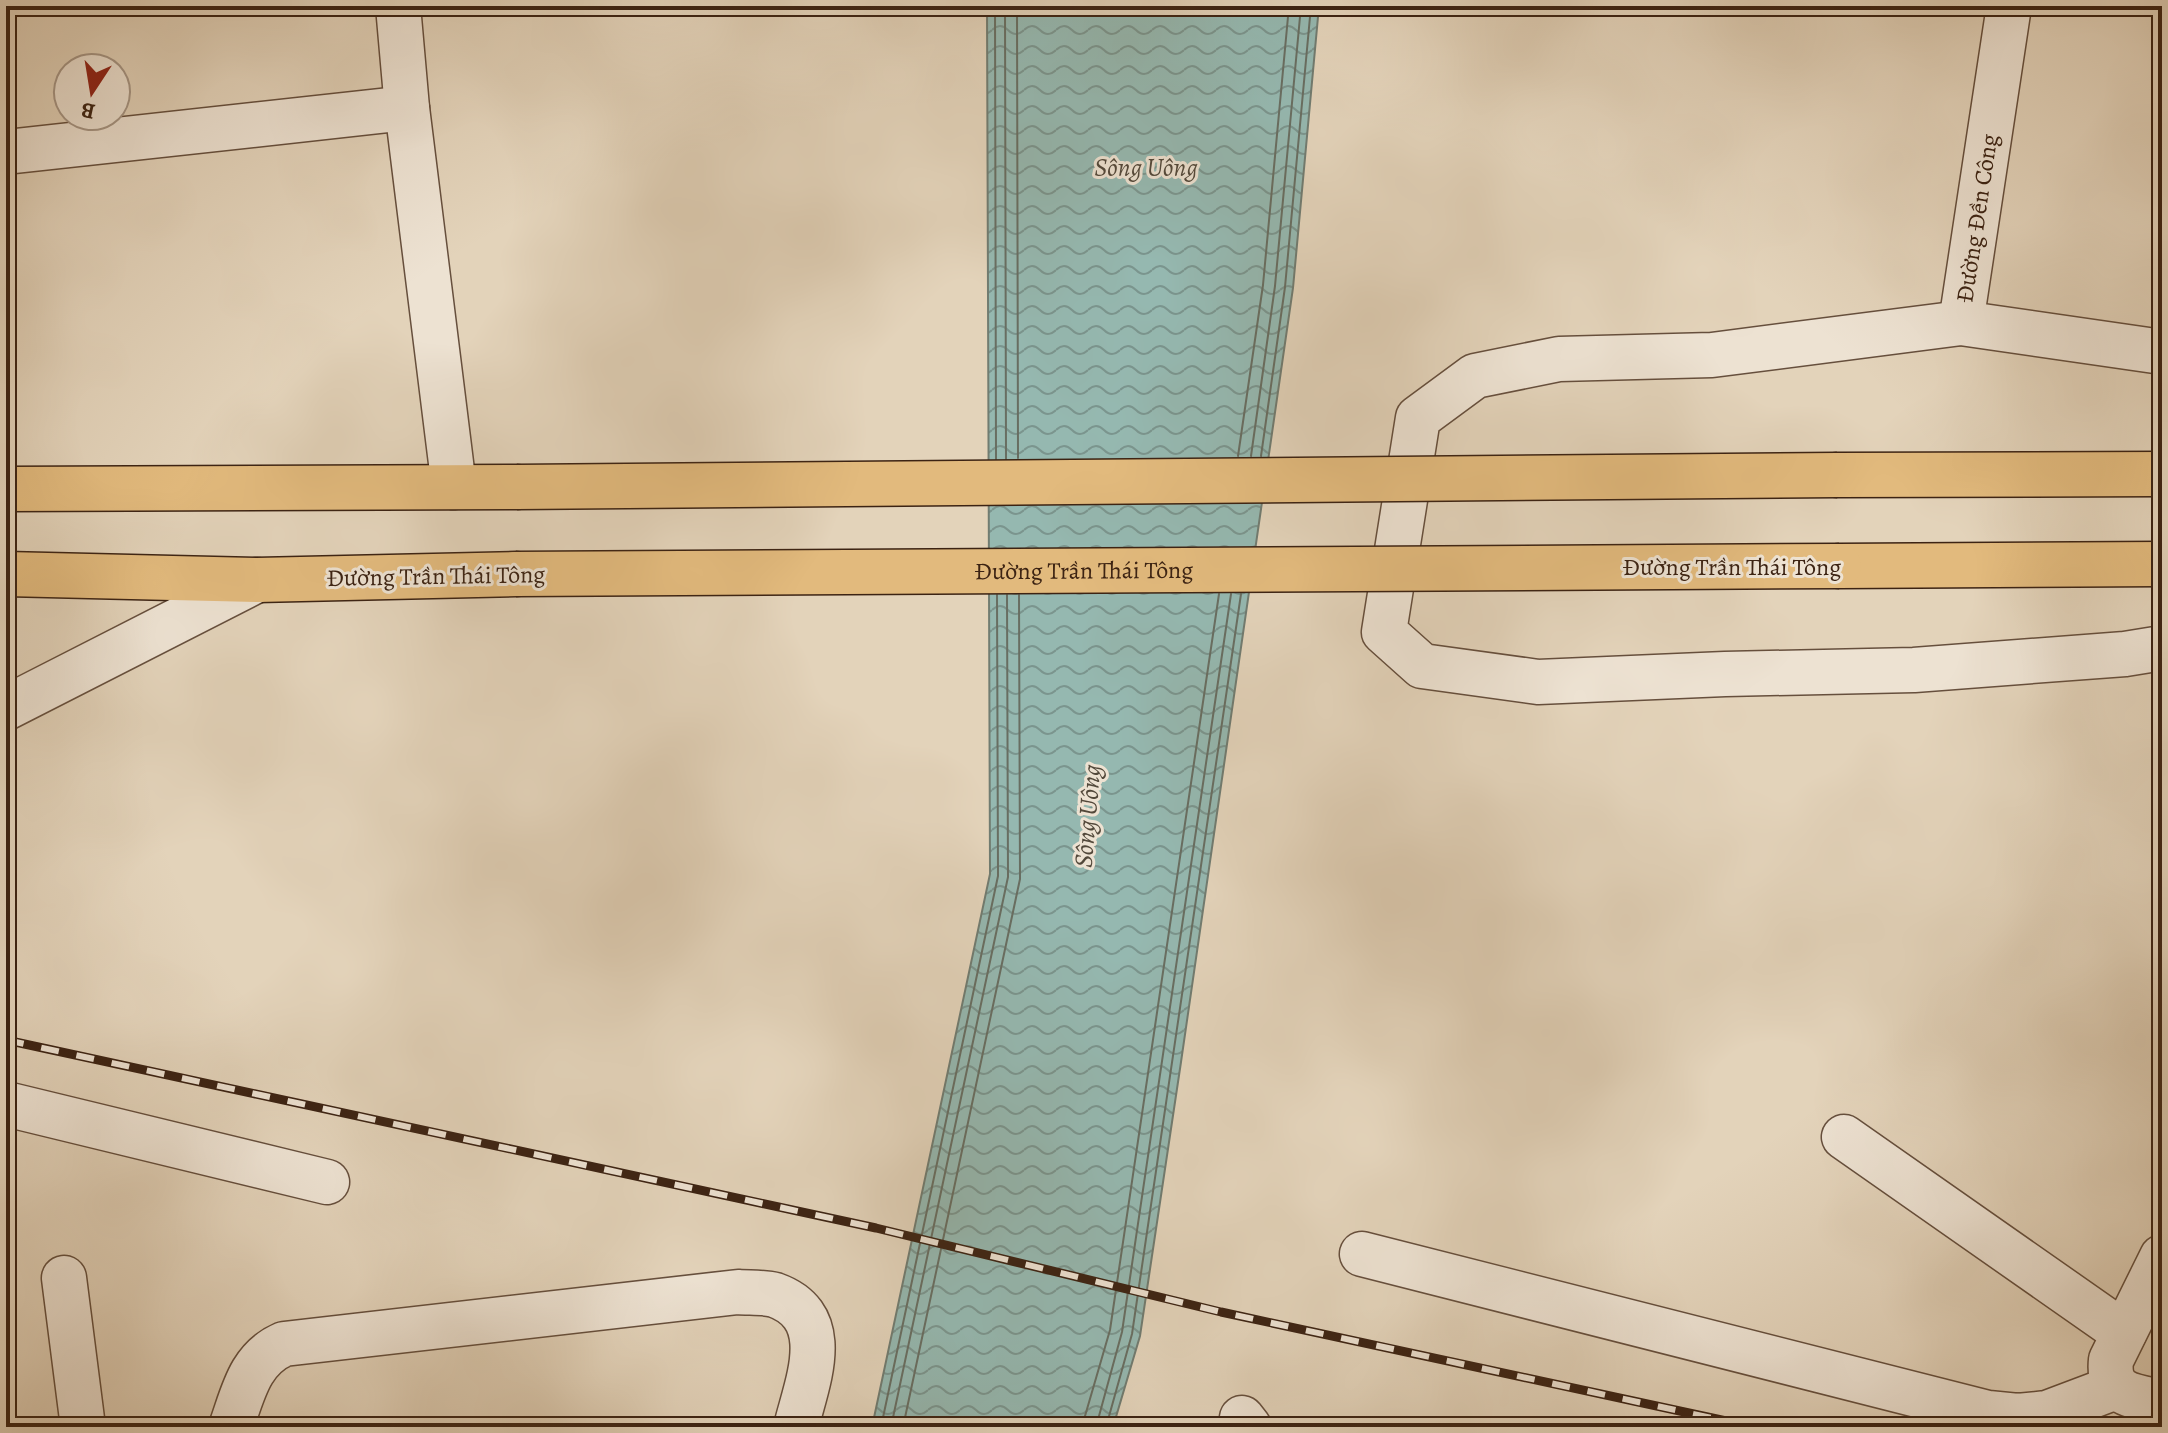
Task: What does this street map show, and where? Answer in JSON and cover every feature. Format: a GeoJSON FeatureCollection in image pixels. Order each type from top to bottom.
{"type":"FeatureCollection","features":[{"type":"Feature","properties":{"kind":"highway"},"geometry":{"type":"LineString","coordinates":[[6,489],[2162,474]]}},
{"type":"Feature","properties":{"kind":"highway","name":"Đường Trần Thái Tông"},"geometry":{"type":"LineString","coordinates":[[6,574],[257,580],[516,574],[2162,564]]}},
{"type":"Feature","properties":{"kind":"street"},"geometry":{"type":"LineString","coordinates":[[398,6],[407,108],[454,487]]}},
{"type":"Feature","properties":{"kind":"street","name":"Đường Đền Công"},"geometry":{"type":"LineString","coordinates":[[2009,6],[1961,323],[2162,352]]}},
{"type":"Feature","properties":{"kind":"street"},"geometry":{"type":"LineString","coordinates":[[6,152],[407,108]]}},
{"type":"Feature","properties":{"kind":"street"},"geometry":{"type":"LineString","coordinates":[[1961,323],[1712,355],[1559,359],[1475,376],[1418,418],[1384,632],[1422,666],[1538,682],[1914,670],[2143,651],[2162,681]]}},
{"type":"Feature","properties":{"kind":"street"},"geometry":{"type":"LineString","coordinates":[[6,708],[257,580]]}},
{"type":"Feature","properties":{"kind":"street"},"geometry":{"type":"LineString","coordinates":[[6,1104],[327,1182]]}},
{"type":"Feature","properties":{"kind":"street"},"geometry":{"type":"LineString","coordinates":[[1844,1137],[2124,1333]]}},
{"type":"Feature","properties":{"kind":"street"},"geometry":{"type":"LineString","coordinates":[[1362,1254],[1988,1413],[2018,1416],[2047,1413],[2116,1387]]}},
{"type":"Feature","properties":{"kind":"street"},"geometry":{"type":"LineString","coordinates":[[2162,1257],[2111,1360],[2109,1374],[2116,1387],[2127,1394],[2162,1402]]}},
{"type":"Feature","properties":{"kind":"street"},"geometry":{"type":"LineString","coordinates":[[64,1278],[83,1427]]}},
{"type":"Feature","properties":{"kind":"street"},"geometry":{"type":"LineString","coordinates":[[231,1427],[247,1381],[257,1364],[269,1350],[284,1344],[738,1292],[772,1294],[795,1304],[811,1326],[813,1354],[796,1427]]}},
{"type":"Feature","properties":{"kind":"water","name":"Sông Uông"},"geometry":{"type":"Polygon","coordinates":[[[987,6],[1319,6],[1293,288],[1181,1062],[1140,1336],[1113,1427],[872,1427],[990,874],[987,6]]]}},
{"type":"Feature","properties":{"kind":"railway"},"geometry":{"type":"LineString","coordinates":[[6,1040],[876,1228],[1221,1312],[1754,1427]]}}]}
